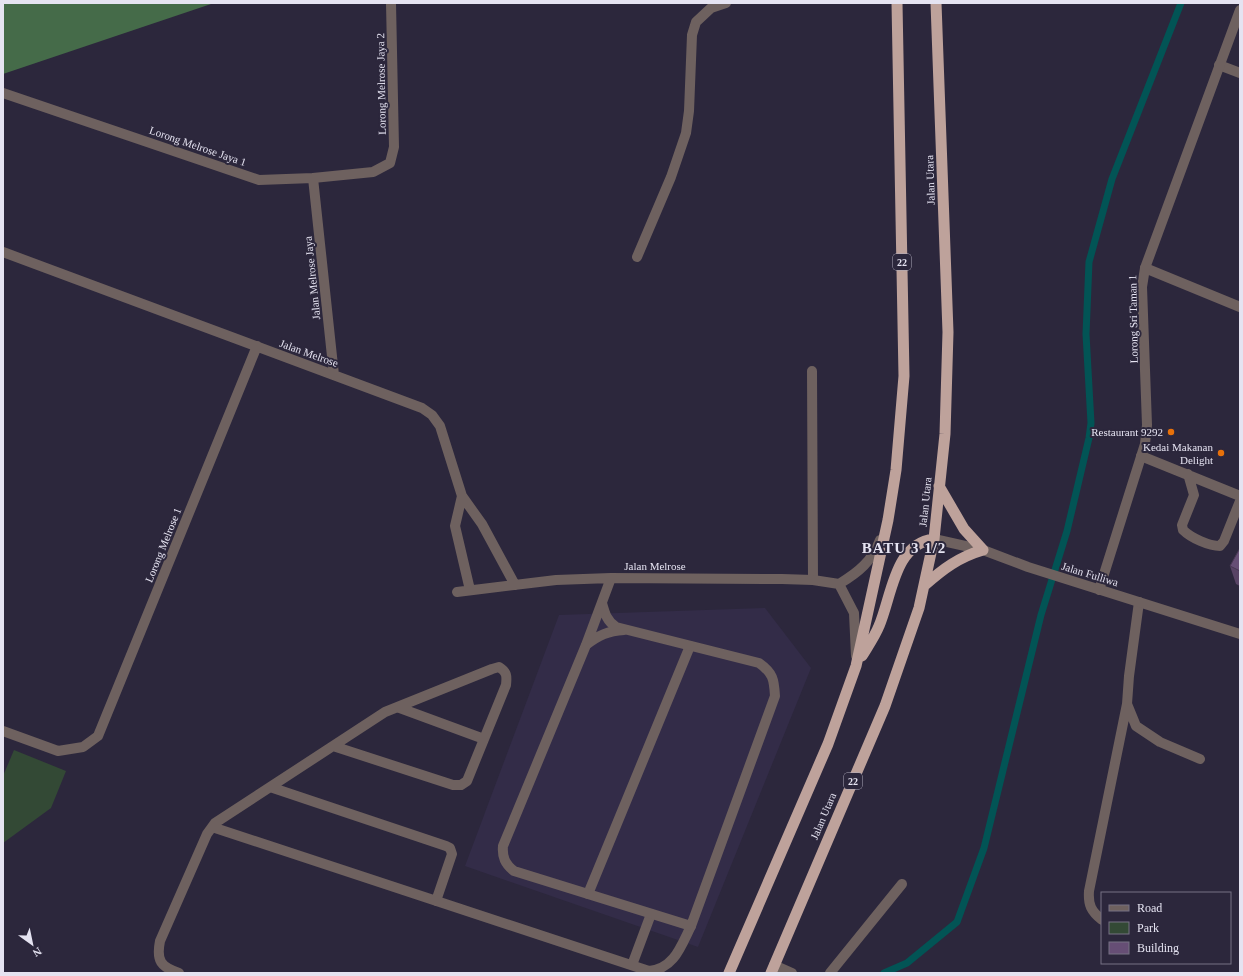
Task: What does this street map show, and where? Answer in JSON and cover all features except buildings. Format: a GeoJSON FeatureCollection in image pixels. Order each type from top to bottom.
{"type":"FeatureCollection","features":[{"type":"Feature","properties":{"kind":"highway","name":"22"},"geometry":{"type":"LineString","coordinates":[[729,973],[828,744],[856,666],[888,520],[896,470],[904,376],[900,88],[897,3]]}},
{"type":"Feature","properties":{"kind":"highway","name":"Jalan Utara"},"geometry":{"type":"LineString","coordinates":[[772,969],[885,706],[919,608],[934,540],[945,434],[948,332],[936,3]]}},
{"type":"Feature","properties":{"kind":"highway"},"geometry":{"type":"LineString","coordinates":[[925,585],[945,567],[966,554],[983,550],[964,529],[939,486]]}},
{"type":"Feature","properties":{"kind":"highway"},"geometry":{"type":"LineString","coordinates":[[856,666],[879,626],[900,564],[912,549],[924,541],[934,540]]}},
{"type":"Feature","properties":{"kind":"street","name":"Lorong Melrose Jaya 2"},"geometry":{"type":"LineString","coordinates":[[390,163],[394,147],[391,3]]}},
{"type":"Feature","properties":{"kind":"street"},"geometry":{"type":"LineString","coordinates":[[637,257],[671,177],[686,133],[689,111],[692,35],[696,22],[712,8],[726,3]]}},
{"type":"Feature","properties":{"kind":"street","name":"Lorong Sri Taman 1"},"geometry":{"type":"LineString","coordinates":[[1099,590],[1141,456],[1147,425],[1142,287],[1145,268],[1240,10]]}},
{"type":"Feature","properties":{"kind":"street"},"geometry":{"type":"LineString","coordinates":[[1219,65],[1240,73]]}},
{"type":"Feature","properties":{"kind":"street","name":"Lorong Melrose Jaya 1"},"geometry":{"type":"LineString","coordinates":[[3,92],[259,180],[313,178],[373,172],[390,163]]}},
{"type":"Feature","properties":{"kind":"street","name":"Jalan Melrose Jaya"},"geometry":{"type":"LineString","coordinates":[[313,178],[334,375]]}},
{"type":"Feature","properties":{"kind":"street","name":"Jalan Melrose"},"geometry":{"type":"LineString","coordinates":[[3,252],[422,408],[432,415],[440,426],[462,496]]}},
{"type":"Feature","properties":{"kind":"street"},"geometry":{"type":"LineString","coordinates":[[1145,268],[1240,307]]}},
{"type":"Feature","properties":{"kind":"street","name":"Lorong Melrose 1"},"geometry":{"type":"LineString","coordinates":[[3,731],[58,751],[83,747],[98,736],[257,346]]}},
{"type":"Feature","properties":{"kind":"street"},"geometry":{"type":"LineString","coordinates":[[812,371],[813,580]]}},
{"type":"Feature","properties":{"kind":"street"},"geometry":{"type":"LineString","coordinates":[[1141,456],[1240,496]]}},
{"type":"Feature","properties":{"kind":"street"},"geometry":{"type":"LineString","coordinates":[[1188,474],[1194,494],[1182,525],[1183,530],[1187,534],[1214,546],[1220,546],[1224,542],[1236,520],[1240,501]]}},
{"type":"Feature","properties":{"kind":"street"},"geometry":{"type":"LineString","coordinates":[[462,496],[482,524],[515,585]]}},
{"type":"Feature","properties":{"kind":"street"},"geometry":{"type":"LineString","coordinates":[[462,496],[455,526],[470,590]]}},
{"type":"Feature","properties":{"kind":"street"},"geometry":{"type":"LineString","coordinates":[[856,666],[854,613],[839,584],[865,566],[872,558],[888,520]]}},
{"type":"Feature","properties":{"kind":"street","name":"Jalan Fulliwa"},"geometry":{"type":"LineString","coordinates":[[934,540],[983,550],[1028,567],[1240,634]]}},
{"type":"Feature","properties":{"kind":"street"},"geometry":{"type":"LineString","coordinates":[[611,578],[586,645],[503,846],[503,853],[505,861],[514,871],[692,926]]}},
{"type":"Feature","properties":{"kind":"street","name":"Jalan Melrose"},"geometry":{"type":"LineString","coordinates":[[457,592],[556,580],[611,578],[813,580],[839,584]]}},
{"type":"Feature","properties":{"kind":"street"},"geometry":{"type":"LineString","coordinates":[[1101,919],[1094,913],[1088,903],[1089,891],[1127,704],[1139,602]]}},
{"type":"Feature","properties":{"kind":"street"},"geometry":{"type":"LineString","coordinates":[[212,827],[632,965],[644,971],[659,970],[674,958],[692,926],[774,696],[774,682],[769,671],[759,663],[626,630],[610,623],[605,615],[602,603]]}},
{"type":"Feature","properties":{"kind":"street"},"geometry":{"type":"LineString","coordinates":[[586,645],[598,636],[605,633],[626,630]]}},
{"type":"Feature","properties":{"kind":"street"},"geometry":{"type":"LineString","coordinates":[[588,894],[690,646]]}},
{"type":"Feature","properties":{"kind":"street"},"geometry":{"type":"LineString","coordinates":[[178,973],[167,969],[160,962],[157,953],[160,942],[207,834],[215,823],[385,712],[499,667],[505,670],[507,677],[506,685],[467,782],[460,785],[453,785],[333,746]]}},
{"type":"Feature","properties":{"kind":"street"},"geometry":{"type":"LineString","coordinates":[[1127,704],[1136,726],[1160,742],[1200,759]]}},
{"type":"Feature","properties":{"kind":"street"},"geometry":{"type":"LineString","coordinates":[[397,707],[484,740]]}},
{"type":"Feature","properties":{"kind":"street"},"geometry":{"type":"LineString","coordinates":[[270,788],[450,848],[452,854],[436,901]]}},
{"type":"Feature","properties":{"kind":"street"},"geometry":{"type":"LineString","coordinates":[[830,973],[902,884]]}},
{"type":"Feature","properties":{"kind":"street"},"geometry":{"type":"LineString","coordinates":[[632,965],[651,914]]}},
{"type":"Feature","properties":{"kind":"street"},"geometry":{"type":"LineString","coordinates":[[772,969],[792,973]]}},
{"type":"Feature","properties":{"kind":"shaded area"},"geometry":{"type":"Polygon","coordinates":[[[765,608],[811,668],[698,947],[465,866],[559,615],[765,608]]]}},
{"type":"Feature","properties":{"kind":"green space"},"geometry":{"type":"Polygon","coordinates":[[[3,3],[214,3],[3,74],[3,3]]]}},
{"type":"Feature","properties":{"kind":"green space"},"geometry":{"type":"Polygon","coordinates":[[[14,750],[66,771],[51,808],[3,843],[3,776],[14,750]]]}},
{"type":"Feature","properties":{"kind":"waterway"},"geometry":{"type":"LineString","coordinates":[[884,973],[907,963],[957,922],[984,848],[1041,615],[1067,531],[1089,438],[1091,423],[1086,334],[1089,262],[1112,179],[1181,3]]}},
{"type":"Feature","properties":{"kind":"place","name":"Restaurant 9292"},"geometry":{"type":"Point","coordinates":[1171,432]}},
{"type":"Feature","properties":{"kind":"place","name":"Kedai Makanan Delight"},"geometry":{"type":"Point","coordinates":[1221,453]}},
{"type":"Feature","properties":{"kind":"district","name":"BATU 3 1/2"},"geometry":{"type":"Point","coordinates":[904,548]}}]}
